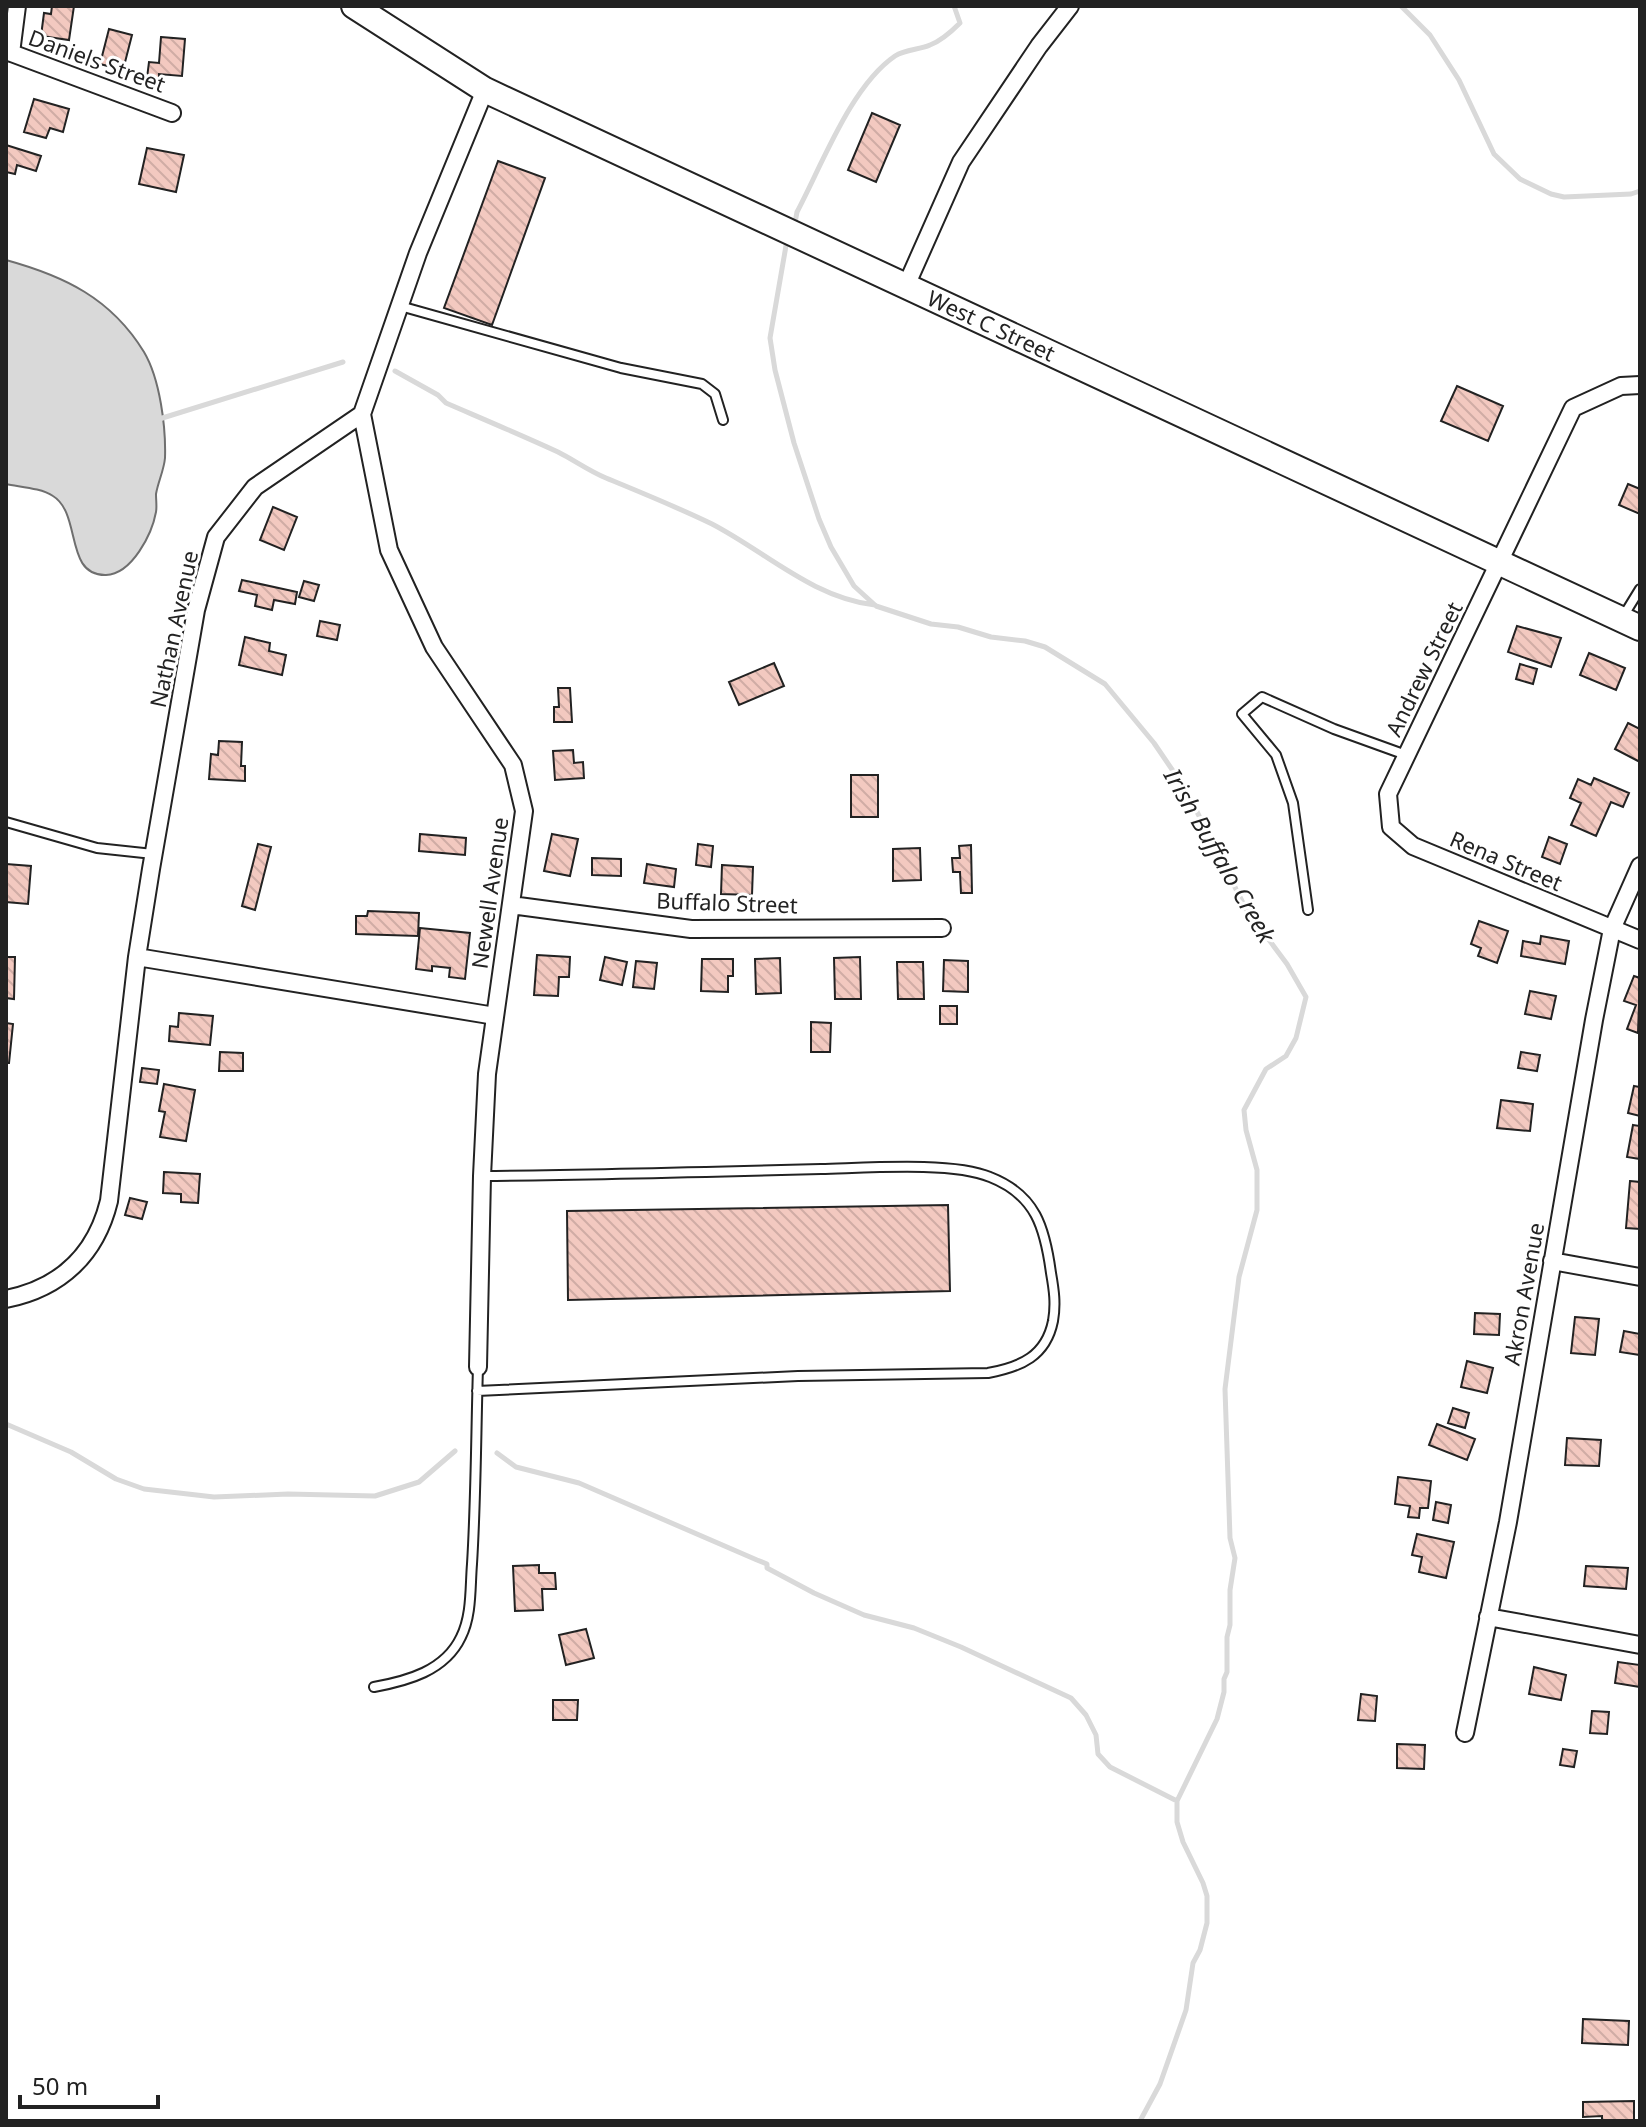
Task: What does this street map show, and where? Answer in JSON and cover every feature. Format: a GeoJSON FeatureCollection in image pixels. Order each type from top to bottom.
{"type":"FeatureCollection","features":[{"type":"Feature","properties":{"kind":"main road","name":"West C Street"},"geometry":{"type":"LineString","coordinates":[[354,6],[485,90],[1631,624]]}},
{"type":"Feature","properties":{"kind":"street"},"geometry":{"type":"LineString","coordinates":[[9,52],[17,6]]}},
{"type":"Feature","properties":{"kind":"street"},"geometry":{"type":"LineString","coordinates":[[906,286],[961,162],[1039,46],[1070,6]]}},
{"type":"Feature","properties":{"kind":"street","name":"Daniels Street"},"geometry":{"type":"LineString","coordinates":[[9,52],[172,113]]}},
{"type":"Feature","properties":{"kind":"street"},"geometry":{"type":"LineString","coordinates":[[362,414],[418,253],[485,90]]}},
{"type":"Feature","properties":{"kind":"street","name":"Andrew Street"},"geometry":{"type":"LineString","coordinates":[[1388,794],[1573,408],[1621,386],[1640,385]]}},
{"type":"Feature","properties":{"kind":"street","name":"Nathan Avenue"},"geometry":{"type":"LineString","coordinates":[[6,1299],[55,1281],[82,1258],[102,1228],[109,1201],[137,957],[153,854],[196,610],[216,537],[255,487],[362,414]]}},
{"type":"Feature","properties":{"kind":"street","name":"Newell Avenue"},"geometry":{"type":"LineString","coordinates":[[362,414],[389,550],[434,647],[513,765],[524,811],[487,1074],[478,1367]]}},
{"type":"Feature","properties":{"kind":"street","name":"Rena Street"},"geometry":{"type":"LineString","coordinates":[[1388,794],[1391,827],[1413,846],[1640,940]]}},
{"type":"Feature","properties":{"kind":"street","name":"Akron Avenue"},"geometry":{"type":"LineString","coordinates":[[1465,1733],[1508,1522],[1612,929],[1640,866]]}},
{"type":"Feature","properties":{"kind":"street","name":"Buffalo Street"},"geometry":{"type":"LineString","coordinates":[[511,905],[691,929],[942,928]]}},
{"type":"Feature","properties":{"kind":"street"},"geometry":{"type":"LineString","coordinates":[[137,957],[495,1016]]}},
{"type":"Feature","properties":{"kind":"street"},"geometry":{"type":"LineString","coordinates":[[1552,1261],[1640,1277]]}},
{"type":"Feature","properties":{"kind":"street"},"geometry":{"type":"LineString","coordinates":[[1488,1617],[1640,1645]]}},
{"type":"Feature","properties":{"kind":"lane"},"geometry":{"type":"LineString","coordinates":[[399,306],[621,368],[702,384],[715,394],[723,420]]}},
{"type":"Feature","properties":{"kind":"lane"},"geometry":{"type":"LineString","coordinates":[[1631,624],[1640,589]]}},
{"type":"Feature","properties":{"kind":"lane"},"geometry":{"type":"LineString","coordinates":[[1308,910],[1293,803],[1276,755],[1242,714],[1262,697],[1334,729],[1407,755]]}},
{"type":"Feature","properties":{"kind":"lane"},"geometry":{"type":"LineString","coordinates":[[6,822],[97,848],[153,854]]}},
{"type":"Feature","properties":{"kind":"lane"},"geometry":{"type":"LineString","coordinates":[[477,1391],[798,1376],[988,1373],[1011,1369],[1036,1356],[1050,1332],[1056,1306],[1046,1237],[1036,1214],[1017,1192],[989,1176],[959,1169],[482,1176]]}},
{"type":"Feature","properties":{"kind":"lane"},"geometry":{"type":"LineString","coordinates":[[374,1687],[408,1681],[427,1672],[461,1638],[468,1612],[470,1583],[478,1367]]}},
{"type":"Feature","properties":{"kind":"shaded area"},"geometry":{"type":"Polygon","coordinates":[[[6,260],[66,282],[101,303],[131,333],[150,363],[161,404],[165,446],[156,494],[156,512],[139,551],[115,573],[93,573],[84,566],[68,516],[53,496],[37,489],[6,484],[6,260]]]}},
{"type":"Feature","properties":{"kind":"building"},"geometry":{"type":"Polygon","coordinates":[[[52,6],[74,6],[69,40],[41,36],[44,13],[51,14],[52,6]]]}},
{"type":"Feature","properties":{"kind":"building"},"geometry":{"type":"Polygon","coordinates":[[[109,29],[132,35],[123,70],[100,64],[109,29]]]}},
{"type":"Feature","properties":{"kind":"building"},"geometry":{"type":"Polygon","coordinates":[[[161,37],[185,39],[182,76],[159,74],[159,79],[147,78],[149,62],[159,63],[161,37]]]}},
{"type":"Feature","properties":{"kind":"building"},"geometry":{"type":"Polygon","coordinates":[[[34,99],[69,109],[63,132],[50,128],[46,138],[24,132],[34,99]]]}},
{"type":"Feature","properties":{"kind":"building"},"geometry":{"type":"Polygon","coordinates":[[[872,113],[900,125],[876,182],[848,170],[872,113]]]}},
{"type":"Feature","properties":{"kind":"building"},"geometry":{"type":"Polygon","coordinates":[[[6,145],[41,156],[36,171],[17,165],[15,174],[6,172],[6,145]]]}},
{"type":"Feature","properties":{"kind":"building"},"geometry":{"type":"Polygon","coordinates":[[[147,148],[184,155],[176,192],[139,184],[147,148]]]}},
{"type":"Feature","properties":{"kind":"building"},"geometry":{"type":"Polygon","coordinates":[[[498,161],[545,178],[492,325],[444,308],[498,161]]]}},
{"type":"Feature","properties":{"kind":"building"},"geometry":{"type":"Polygon","coordinates":[[[1457,386],[1503,406],[1488,441],[1441,421],[1457,386]]]}},
{"type":"Feature","properties":{"kind":"building"},"geometry":{"type":"Polygon","coordinates":[[[1628,484],[1640,489],[1640,514],[1619,505],[1628,484]]]}},
{"type":"Feature","properties":{"kind":"building"},"geometry":{"type":"Polygon","coordinates":[[[273,507],[297,517],[284,550],[260,540],[273,507]]]}},
{"type":"Feature","properties":{"kind":"building"},"geometry":{"type":"Polygon","coordinates":[[[242,580],[297,592],[295,604],[274,600],[272,610],[255,606],[257,595],[239,591],[242,580]]]}},
{"type":"Feature","properties":{"kind":"building"},"geometry":{"type":"Polygon","coordinates":[[[304,581],[319,585],[314,601],[299,597],[304,581]]]}},
{"type":"Feature","properties":{"kind":"building"},"geometry":{"type":"Polygon","coordinates":[[[320,621],[340,625],[337,640],[317,636],[320,621]]]}},
{"type":"Feature","properties":{"kind":"building"},"geometry":{"type":"Polygon","coordinates":[[[1517,626],[1561,638],[1551,667],[1508,652],[1517,626]]]}},
{"type":"Feature","properties":{"kind":"building"},"geometry":{"type":"Polygon","coordinates":[[[245,637],[270,643],[269,651],[286,655],[282,675],[239,665],[245,637]]]}},
{"type":"Feature","properties":{"kind":"building"},"geometry":{"type":"Polygon","coordinates":[[[1589,653],[1625,668],[1616,690],[1580,675],[1589,653]]]}},
{"type":"Feature","properties":{"kind":"building"},"geometry":{"type":"Polygon","coordinates":[[[774,663],[784,686],[739,705],[729,682],[774,663]]]}},
{"type":"Feature","properties":{"kind":"building"},"geometry":{"type":"Polygon","coordinates":[[[1520,664],[1537,669],[1533,684],[1516,679],[1520,664]]]}},
{"type":"Feature","properties":{"kind":"building"},"geometry":{"type":"Polygon","coordinates":[[[558,688],[570,688],[572,722],[554,722],[554,707],[559,707],[558,688]]]}},
{"type":"Feature","properties":{"kind":"building"},"geometry":{"type":"Polygon","coordinates":[[[1628,723],[1640,729],[1640,762],[1615,749],[1628,723]]]}},
{"type":"Feature","properties":{"kind":"building"},"geometry":{"type":"Polygon","coordinates":[[[219,741],[242,742],[241,766],[245,766],[245,781],[209,779],[211,754],[218,755],[219,741]]]}},
{"type":"Feature","properties":{"kind":"building"},"geometry":{"type":"Polygon","coordinates":[[[573,750],[574,763],[583,762],[584,778],[555,780],[553,751],[573,750]]]}},
{"type":"Feature","properties":{"kind":"building"},"geometry":{"type":"Polygon","coordinates":[[[851,775],[878,775],[878,817],[851,817],[851,775]]]}},
{"type":"Feature","properties":{"kind":"building"},"geometry":{"type":"Polygon","coordinates":[[[1594,778],[1629,793],[1623,807],[1611,802],[1596,836],[1571,825],[1581,803],[1570,798],[1578,779],[1591,785],[1594,778]]]}},
{"type":"Feature","properties":{"kind":"building"},"geometry":{"type":"Polygon","coordinates":[[[420,834],[466,838],[465,855],[419,851],[420,834]]]}},
{"type":"Feature","properties":{"kind":"building"},"geometry":{"type":"Polygon","coordinates":[[[552,834],[578,839],[570,876],[544,871],[552,834]]]}},
{"type":"Feature","properties":{"kind":"building"},"geometry":{"type":"Polygon","coordinates":[[[1549,837],[1567,844],[1560,864],[1542,857],[1549,837]]]}},
{"type":"Feature","properties":{"kind":"building"},"geometry":{"type":"Polygon","coordinates":[[[258,844],[271,847],[255,910],[242,906],[258,844]]]}},
{"type":"Feature","properties":{"kind":"building"},"geometry":{"type":"Polygon","coordinates":[[[698,844],[713,846],[711,867],[696,865],[698,844]]]}},
{"type":"Feature","properties":{"kind":"building"},"geometry":{"type":"Polygon","coordinates":[[[971,845],[972,893],[961,893],[960,872],[953,872],[952,858],[960,858],[959,846],[971,845]]]}},
{"type":"Feature","properties":{"kind":"building"},"geometry":{"type":"Polygon","coordinates":[[[920,848],[921,880],[893,881],[893,849],[920,848]]]}},
{"type":"Feature","properties":{"kind":"building"},"geometry":{"type":"Polygon","coordinates":[[[592,858],[621,859],[621,876],[592,875],[592,858]]]}},
{"type":"Feature","properties":{"kind":"building"},"geometry":{"type":"Polygon","coordinates":[[[6,864],[31,866],[28,904],[6,902],[6,864]]]}},
{"type":"Feature","properties":{"kind":"building"},"geometry":{"type":"Polygon","coordinates":[[[647,864],[676,869],[674,887],[644,883],[647,864]]]}},
{"type":"Feature","properties":{"kind":"building"},"geometry":{"type":"Polygon","coordinates":[[[722,865],[753,867],[752,895],[721,894],[722,865]]]}},
{"type":"Feature","properties":{"kind":"building"},"geometry":{"type":"Polygon","coordinates":[[[368,911],[419,913],[418,936],[356,934],[356,916],[367,916],[368,911]]]}},
{"type":"Feature","properties":{"kind":"building"},"geometry":{"type":"Polygon","coordinates":[[[1479,921],[1508,931],[1497,963],[1478,956],[1481,948],[1471,944],[1479,921]]]}},
{"type":"Feature","properties":{"kind":"building"},"geometry":{"type":"Polygon","coordinates":[[[420,928],[470,933],[465,979],[449,977],[450,968],[432,966],[432,971],[416,969],[420,928]]]}},
{"type":"Feature","properties":{"kind":"building"},"geometry":{"type":"Polygon","coordinates":[[[1541,936],[1569,941],[1565,964],[1521,956],[1523,941],[1540,944],[1541,936]]]}},
{"type":"Feature","properties":{"kind":"building"},"geometry":{"type":"Polygon","coordinates":[[[537,955],[570,957],[569,977],[559,977],[558,996],[534,995],[537,955]]]}},
{"type":"Feature","properties":{"kind":"building"},"geometry":{"type":"Polygon","coordinates":[[[6,957],[15,957],[14,999],[6,998],[6,957]]]}},
{"type":"Feature","properties":{"kind":"building"},"geometry":{"type":"Polygon","coordinates":[[[605,957],[627,962],[622,985],[600,980],[605,957]]]}},
{"type":"Feature","properties":{"kind":"building"},"geometry":{"type":"Polygon","coordinates":[[[860,957],[861,999],[835,999],[834,958],[860,957]]]}},
{"type":"Feature","properties":{"kind":"building"},"geometry":{"type":"Polygon","coordinates":[[[780,958],[781,993],[756,994],[755,959],[780,958]]]}},
{"type":"Feature","properties":{"kind":"building"},"geometry":{"type":"Polygon","coordinates":[[[702,959],[733,959],[733,976],[728,976],[728,992],[701,991],[702,959]]]}},
{"type":"Feature","properties":{"kind":"building"},"geometry":{"type":"Polygon","coordinates":[[[944,960],[968,961],[968,992],[943,991],[944,960]]]}},
{"type":"Feature","properties":{"kind":"building"},"geometry":{"type":"Polygon","coordinates":[[[636,961],[657,963],[654,989],[633,987],[636,961]]]}},
{"type":"Feature","properties":{"kind":"building"},"geometry":{"type":"Polygon","coordinates":[[[897,962],[923,962],[924,999],[898,999],[897,962]]]}},
{"type":"Feature","properties":{"kind":"building"},"geometry":{"type":"Polygon","coordinates":[[[1634,976],[1640,978],[1638,1033],[1627,1029],[1636,1005],[1624,1001],[1634,976]]]}},
{"type":"Feature","properties":{"kind":"building"},"geometry":{"type":"Polygon","coordinates":[[[1530,991],[1556,996],[1551,1019],[1525,1014],[1530,991]]]}},
{"type":"Feature","properties":{"kind":"building"},"geometry":{"type":"Polygon","coordinates":[[[940,1006],[957,1006],[957,1024],[940,1024],[940,1006]]]}},
{"type":"Feature","properties":{"kind":"building"},"geometry":{"type":"Polygon","coordinates":[[[179,1013],[213,1016],[210,1045],[169,1041],[170,1026],[178,1027],[179,1013]]]}},
{"type":"Feature","properties":{"kind":"building"},"geometry":{"type":"Polygon","coordinates":[[[811,1022],[831,1023],[830,1052],[811,1052],[811,1022]]]}},
{"type":"Feature","properties":{"kind":"building"},"geometry":{"type":"Polygon","coordinates":[[[6,1023],[13,1024],[9,1063],[6,1063],[6,1023]]]}},
{"type":"Feature","properties":{"kind":"building"},"geometry":{"type":"Polygon","coordinates":[[[220,1052],[243,1053],[243,1071],[219,1071],[220,1052]]]}},
{"type":"Feature","properties":{"kind":"building"},"geometry":{"type":"Polygon","coordinates":[[[1521,1052],[1540,1055],[1537,1071],[1518,1068],[1521,1052]]]}},
{"type":"Feature","properties":{"kind":"building"},"geometry":{"type":"Polygon","coordinates":[[[142,1068],[159,1070],[157,1084],[140,1082],[142,1068]]]}},
{"type":"Feature","properties":{"kind":"building"},"geometry":{"type":"Polygon","coordinates":[[[164,1084],[195,1090],[186,1141],[160,1137],[165,1112],[159,1111],[164,1084]]]}},
{"type":"Feature","properties":{"kind":"building"},"geometry":{"type":"Polygon","coordinates":[[[1634,1086],[1640,1087],[1640,1116],[1628,1113],[1634,1086]]]}},
{"type":"Feature","properties":{"kind":"building"},"geometry":{"type":"Polygon","coordinates":[[[1501,1100],[1533,1104],[1530,1131],[1497,1128],[1501,1100]]]}},
{"type":"Feature","properties":{"kind":"building"},"geometry":{"type":"Polygon","coordinates":[[[1633,1125],[1640,1126],[1640,1159],[1627,1157],[1633,1125]]]}},
{"type":"Feature","properties":{"kind":"building"},"geometry":{"type":"Polygon","coordinates":[[[164,1172],[200,1174],[198,1203],[181,1202],[181,1194],[163,1193],[164,1172]]]}},
{"type":"Feature","properties":{"kind":"building"},"geometry":{"type":"Polygon","coordinates":[[[1630,1181],[1640,1182],[1640,1229],[1626,1228],[1630,1181]]]}},
{"type":"Feature","properties":{"kind":"building"},"geometry":{"type":"Polygon","coordinates":[[[130,1198],[147,1202],[142,1219],[125,1215],[130,1198]]]}},
{"type":"Feature","properties":{"kind":"building"},"geometry":{"type":"Polygon","coordinates":[[[948,1205],[950,1291],[568,1300],[567,1211],[948,1205]]]}},
{"type":"Feature","properties":{"kind":"building"},"geometry":{"type":"Polygon","coordinates":[[[1475,1313],[1500,1314],[1499,1335],[1474,1334],[1475,1313]]]}},
{"type":"Feature","properties":{"kind":"building"},"geometry":{"type":"Polygon","coordinates":[[[1575,1317],[1599,1319],[1595,1355],[1571,1353],[1575,1317]]]}},
{"type":"Feature","properties":{"kind":"building"},"geometry":{"type":"Polygon","coordinates":[[[1624,1331],[1640,1334],[1640,1355],[1620,1352],[1624,1331]]]}},
{"type":"Feature","properties":{"kind":"building"},"geometry":{"type":"Polygon","coordinates":[[[1467,1361],[1493,1368],[1487,1393],[1461,1387],[1467,1361]]]}},
{"type":"Feature","properties":{"kind":"building"},"geometry":{"type":"Polygon","coordinates":[[[1453,1408],[1469,1413],[1465,1428],[1448,1423],[1453,1408]]]}},
{"type":"Feature","properties":{"kind":"building"},"geometry":{"type":"Polygon","coordinates":[[[1437,1424],[1475,1439],[1467,1460],[1429,1445],[1437,1424]]]}},
{"type":"Feature","properties":{"kind":"building"},"geometry":{"type":"Polygon","coordinates":[[[1567,1438],[1601,1440],[1599,1466],[1565,1465],[1567,1438]]]}},
{"type":"Feature","properties":{"kind":"building"},"geometry":{"type":"Polygon","coordinates":[[[1398,1477],[1431,1481],[1428,1508],[1420,1508],[1419,1518],[1408,1517],[1410,1506],[1395,1504],[1398,1477]]]}},
{"type":"Feature","properties":{"kind":"building"},"geometry":{"type":"Polygon","coordinates":[[[1436,1502],[1451,1505],[1448,1523],[1433,1520],[1436,1502]]]}},
{"type":"Feature","properties":{"kind":"building"},"geometry":{"type":"Polygon","coordinates":[[[1417,1534],[1454,1542],[1446,1578],[1419,1572],[1422,1557],[1412,1555],[1417,1534]]]}},
{"type":"Feature","properties":{"kind":"building"},"geometry":{"type":"Polygon","coordinates":[[[539,1565],[539,1573],[555,1573],[556,1589],[542,1589],[543,1610],[515,1611],[513,1566],[539,1565]]]}},
{"type":"Feature","properties":{"kind":"building"},"geometry":{"type":"Polygon","coordinates":[[[1586,1566],[1628,1568],[1626,1589],[1584,1586],[1586,1566]]]}},
{"type":"Feature","properties":{"kind":"building"},"geometry":{"type":"Polygon","coordinates":[[[586,1629],[594,1658],[566,1665],[559,1635],[586,1629]]]}},
{"type":"Feature","properties":{"kind":"building"},"geometry":{"type":"Polygon","coordinates":[[[1618,1662],[1640,1665],[1640,1687],[1615,1683],[1618,1662]]]}},
{"type":"Feature","properties":{"kind":"building"},"geometry":{"type":"Polygon","coordinates":[[[1534,1667],[1566,1675],[1561,1700],[1529,1694],[1534,1667]]]}},
{"type":"Feature","properties":{"kind":"building"},"geometry":{"type":"Polygon","coordinates":[[[1361,1694],[1377,1696],[1375,1721],[1358,1720],[1361,1694]]]}},
{"type":"Feature","properties":{"kind":"building"},"geometry":{"type":"Polygon","coordinates":[[[553,1700],[578,1700],[577,1720],[553,1720],[553,1700]]]}},
{"type":"Feature","properties":{"kind":"building"},"geometry":{"type":"Polygon","coordinates":[[[1592,1711],[1609,1712],[1607,1734],[1590,1733],[1592,1711]]]}},
{"type":"Feature","properties":{"kind":"building"},"geometry":{"type":"Polygon","coordinates":[[[1397,1744],[1425,1745],[1424,1769],[1397,1768],[1397,1744]]]}},
{"type":"Feature","properties":{"kind":"building"},"geometry":{"type":"Polygon","coordinates":[[[1563,1749],[1577,1751],[1574,1767],[1560,1765],[1563,1749]]]}},
{"type":"Feature","properties":{"kind":"building"},"geometry":{"type":"Polygon","coordinates":[[[1583,2019],[1629,2021],[1628,2045],[1582,2043],[1583,2019]]]}},
{"type":"Feature","properties":{"kind":"building"},"geometry":{"type":"Polygon","coordinates":[[[1634,2101],[1634,2121],[1602,2121],[1602,2116],[1583,2117],[1583,2102],[1634,2101]]]}},
{"type":"Feature","properties":{"kind":"waterway","name":"Irish Buffalo Creek"},"geometry":{"type":"LineString","coordinates":[[794,228],[797,212],[827,150],[865,86],[895,56],[934,43],[960,23],[954,6]]}},
{"type":"Feature","properties":{"kind":"waterway"},"geometry":{"type":"LineString","coordinates":[[1401,6],[1430,35],[1459,80],[1494,154],[1520,179],[1564,197],[1640,191]]}},
{"type":"Feature","properties":{"kind":"waterway","name":"Irish Buffalo Creek"},"geometry":{"type":"LineString","coordinates":[[787,240],[770,338],[775,370],[794,443],[819,519],[854,586],[876,606],[931,624],[1045,647],[1105,684],[1154,743],[1186,790],[1246,909],[1287,964],[1306,997],[1296,1038],[1286,1056],[1266,1069],[1244,1110],[1257,1170],[1257,1210],[1239,1277],[1225,1389],[1230,1538],[1235,1558],[1230,1590],[1227,1672],[1217,1719],[1177,1801],[1177,1822],[1183,1842],[1207,1896],[1207,1923],[1193,1963],[1186,2010],[1160,2084],[1140,2121]]}},
{"type":"Feature","properties":{"kind":"waterway"},"geometry":{"type":"LineString","coordinates":[[156,420],[343,362]]}},
{"type":"Feature","properties":{"kind":"waterway"},"geometry":{"type":"LineString","coordinates":[[395,371],[438,395],[446,403],[712,524],[810,584],[852,601],[875,605]]}},
{"type":"Feature","properties":{"kind":"waterway"},"geometry":{"type":"LineString","coordinates":[[6,1424],[71,1452],[116,1479],[144,1489],[214,1497],[288,1494],[375,1496],[419,1482],[455,1451]]}},
{"type":"Feature","properties":{"kind":"waterway"},"geometry":{"type":"LineString","coordinates":[[497,1453],[516,1467],[579,1483],[767,1564],[767,1568],[814,1593],[864,1615],[914,1628],[1071,1698],[1086,1715],[1096,1735],[1098,1754],[1110,1767],[1177,1801]]}}]}
